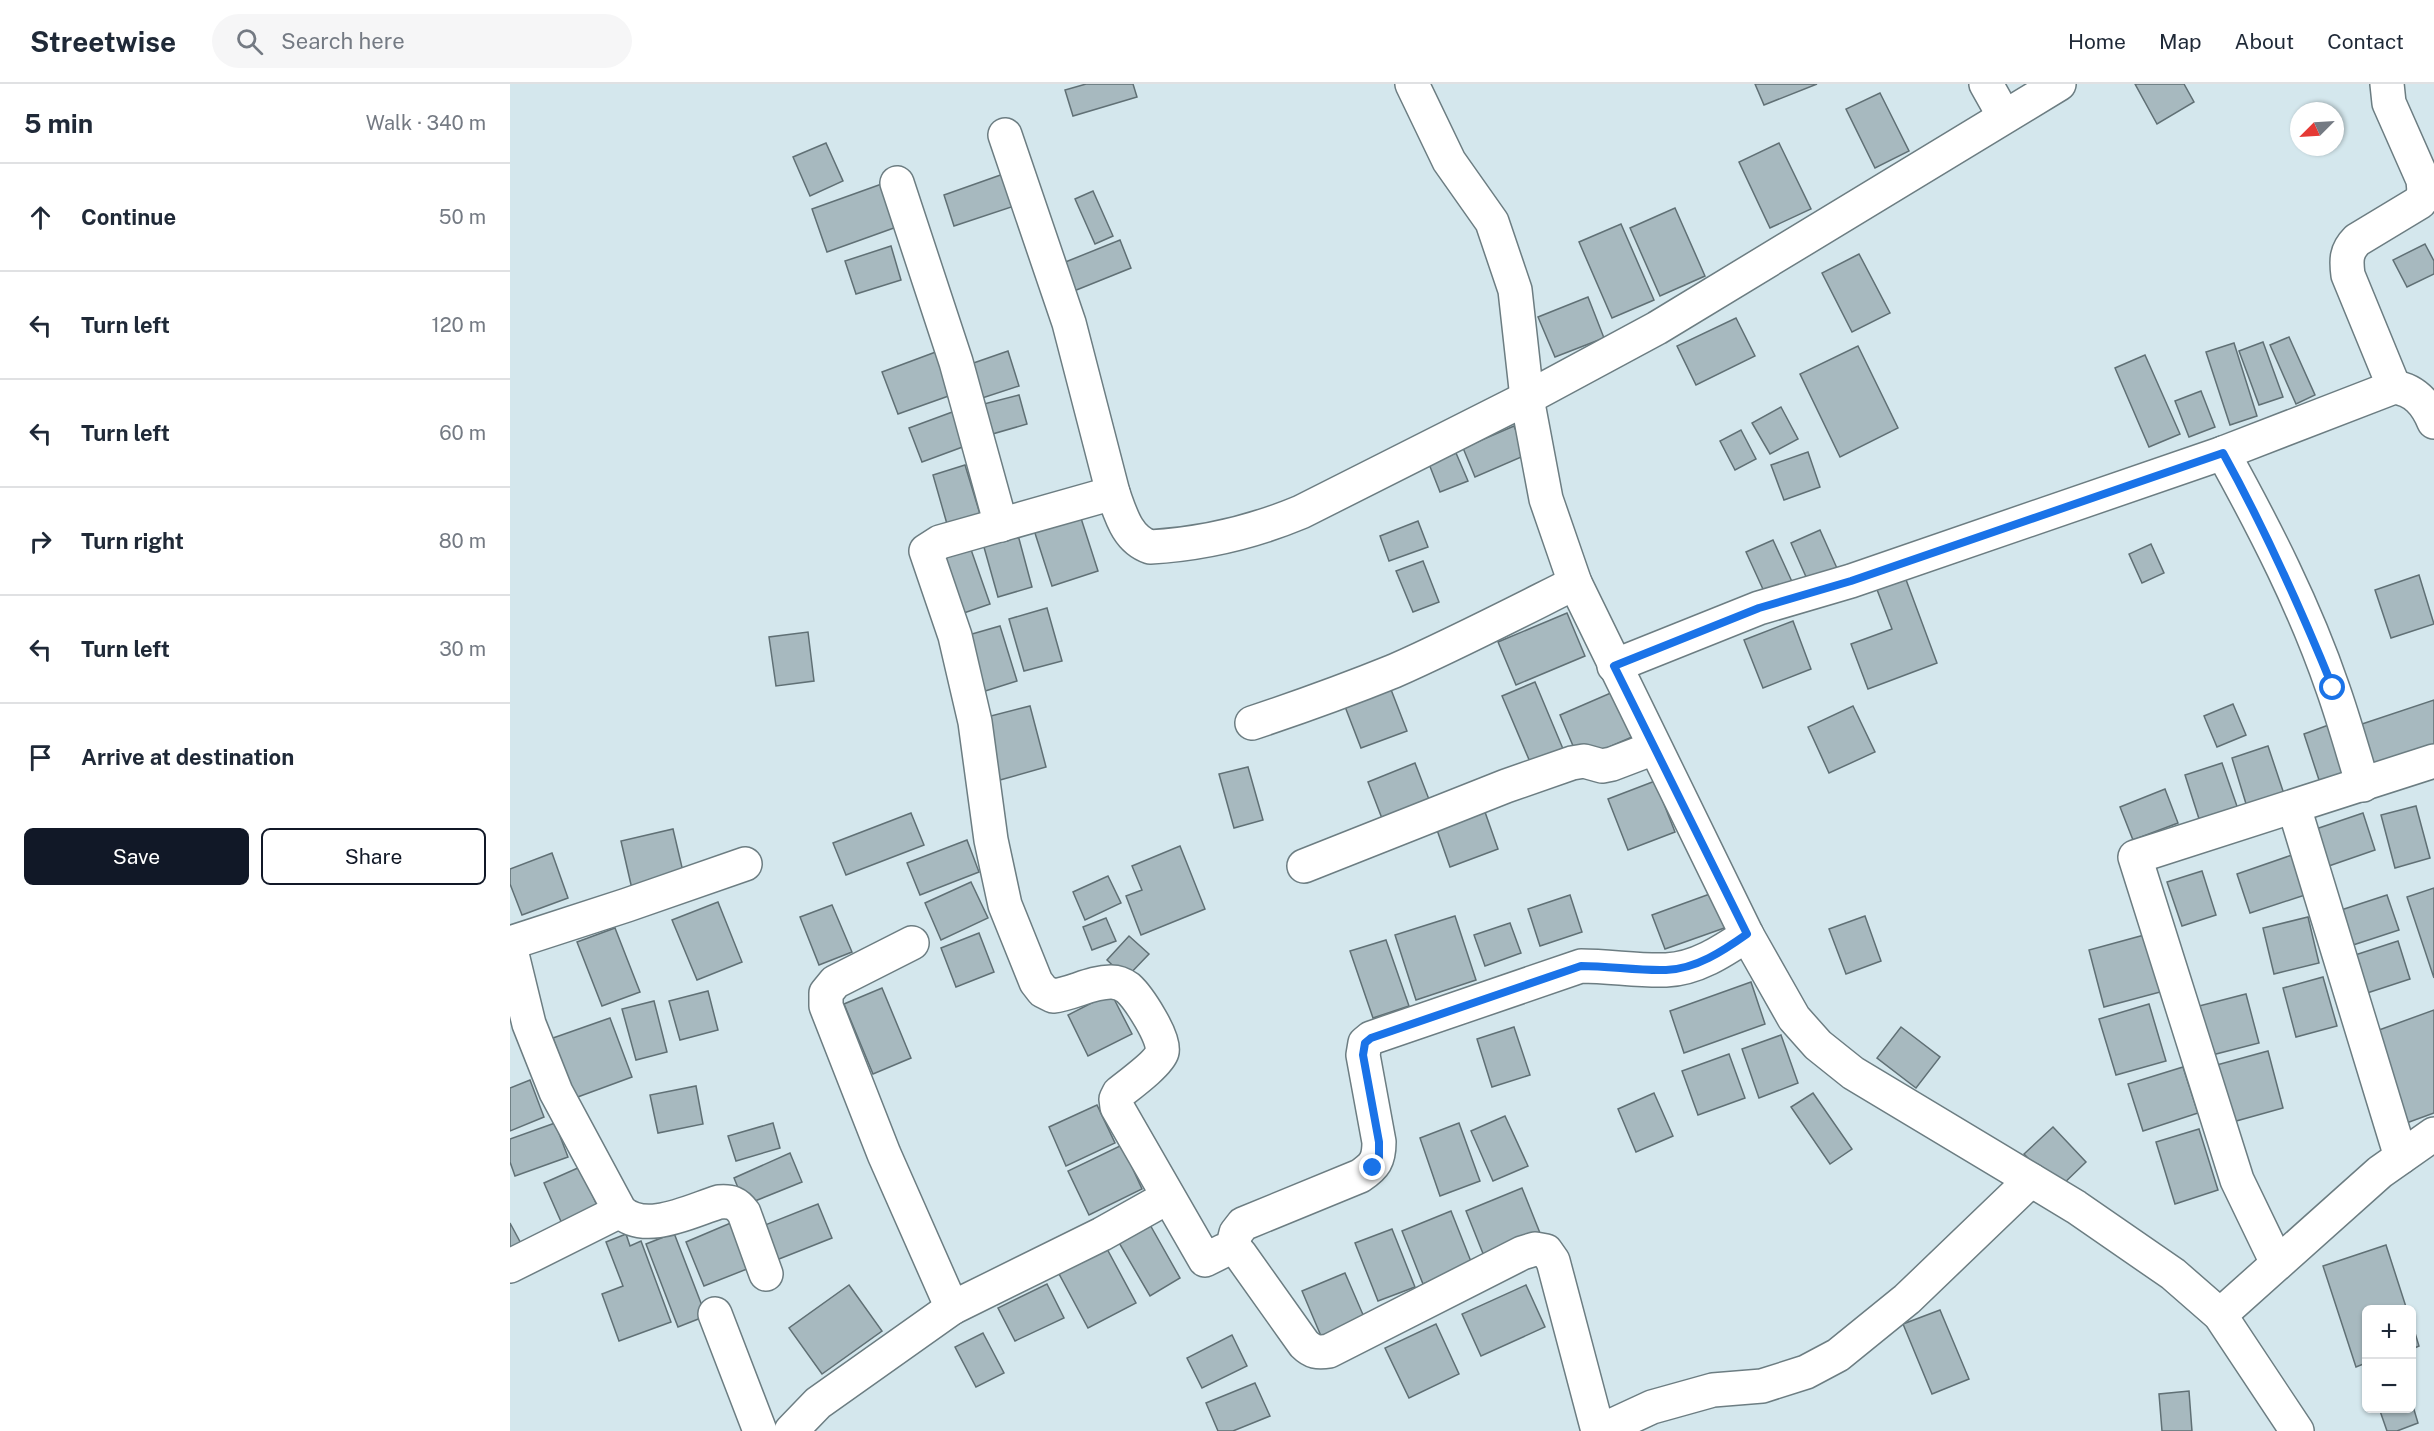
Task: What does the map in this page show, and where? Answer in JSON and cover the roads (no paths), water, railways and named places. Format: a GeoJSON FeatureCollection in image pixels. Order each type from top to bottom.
{"type":"FeatureCollection","features":[{"type":"Feature","properties":{"kind":"street"},"geometry":{"type":"LineString","coordinates":[[1412,84],[1449,161],[1492,222],[1515,290],[1527,398],[1546,499],[1575,583],[1747,934],[1794,1018],[1818,1045],[1853,1072],[2076,1207],[2173,1274],[2220,1315],[2297,1431]]}},
{"type":"Feature","properties":{"kind":"street"},"geometry":{"type":"LineString","coordinates":[[1986,84],[2004,116]]}},
{"type":"Feature","properties":{"kind":"street"},"geometry":{"type":"LineString","coordinates":[[1005,135],[1070,323],[1113,493],[1137,543],[1150,547],[1234,536],[1268,526],[1301,512],[1527,398],[1657,328],[2059,84]]}},
{"type":"Feature","properties":{"kind":"street"},"geometry":{"type":"LineString","coordinates":[[2387,84],[2389,103],[2423,180],[2424,192],[2420,202],[2357,240],[2350,247],[2346,259],[2348,275],[2394,387]]}},
{"type":"Feature","properties":{"kind":"street"},"geometry":{"type":"LineString","coordinates":[[897,183],[956,362],[1001,525]]}},
{"type":"Feature","properties":{"kind":"street"},"geometry":{"type":"LineString","coordinates":[[1614,666],[1759,608],[1851,581],[2223,453],[2394,387],[2407,389],[2421,399],[2432,413]]}},
{"type":"Feature","properties":{"kind":"street"},"geometry":{"type":"LineString","coordinates":[[2223,453],[2253,507],[2295,595],[2333,688],[2363,785]]}},
{"type":"Feature","properties":{"kind":"street"},"geometry":{"type":"LineString","coordinates":[[1113,493],[940,542],[926,551],[955,636],[975,722],[991,840],[1005,905],[1036,982],[1043,991],[1053,996],[1104,983],[1120,984],[1129,989],[1160,1035],[1163,1045],[1162,1054],[1119,1093],[1116,1099],[1120,1114],[1205,1260],[1232,1249],[1240,1254],[1310,1350],[1319,1353],[1329,1352],[1522,1253],[1535,1249],[1546,1251],[1553,1261],[1599,1431],[1662,1404],[1713,1390],[1773,1383],[1806,1372],[1838,1354],[1907,1299],[2031,1180]]}},
{"type":"Feature","properties":{"kind":"street"},"geometry":{"type":"LineString","coordinates":[[1252,723],[1322,700],[1395,670],[1575,583]]}},
{"type":"Feature","properties":{"kind":"street"},"geometry":{"type":"LineString","coordinates":[[1304,866],[1506,786],[1572,763],[1584,762],[1602,766],[1654,748]]}},
{"type":"Feature","properties":{"kind":"street"},"geometry":{"type":"LineString","coordinates":[[2277,1263],[2237,1180],[2134,857],[2434,761]]}},
{"type":"Feature","properties":{"kind":"street"},"geometry":{"type":"LineString","coordinates":[[2294,807],[2401,1157]]}},
{"type":"Feature","properties":{"kind":"street"},"geometry":{"type":"LineString","coordinates":[[745,864],[510,944],[529,1024],[556,1092],[620,1210],[625,1216],[638,1221],[657,1221],[729,1201],[739,1206],[744,1213],[766,1274]]}},
{"type":"Feature","properties":{"kind":"street"},"geometry":{"type":"LineString","coordinates":[[1232,1249],[1236,1233],[1243,1224],[1360,1176],[1373,1168],[1379,1157],[1379,1142],[1363,1055],[1365,1043],[1371,1038],[1581,966],[1668,970],[1699,962],[1722,952],[1747,934]]}},
{"type":"Feature","properties":{"kind":"street"},"geometry":{"type":"LineString","coordinates":[[912,943],[835,982],[826,993],[826,1006],[884,1155],[952,1308]]}},
{"type":"Feature","properties":{"kind":"street"},"geometry":{"type":"LineString","coordinates":[[2220,1315],[2380,1172],[2434,1134]]}},
{"type":"Feature","properties":{"kind":"street"},"geometry":{"type":"LineString","coordinates":[[792,1431],[818,1402],[952,1308],[1102,1234],[1168,1197]]}},
{"type":"Feature","properties":{"kind":"street"},"geometry":{"type":"LineString","coordinates":[[510,1266],[620,1210]]}},
{"type":"Feature","properties":{"kind":"street"},"geometry":{"type":"LineString","coordinates":[[715,1314],[760,1431]]}}]}
